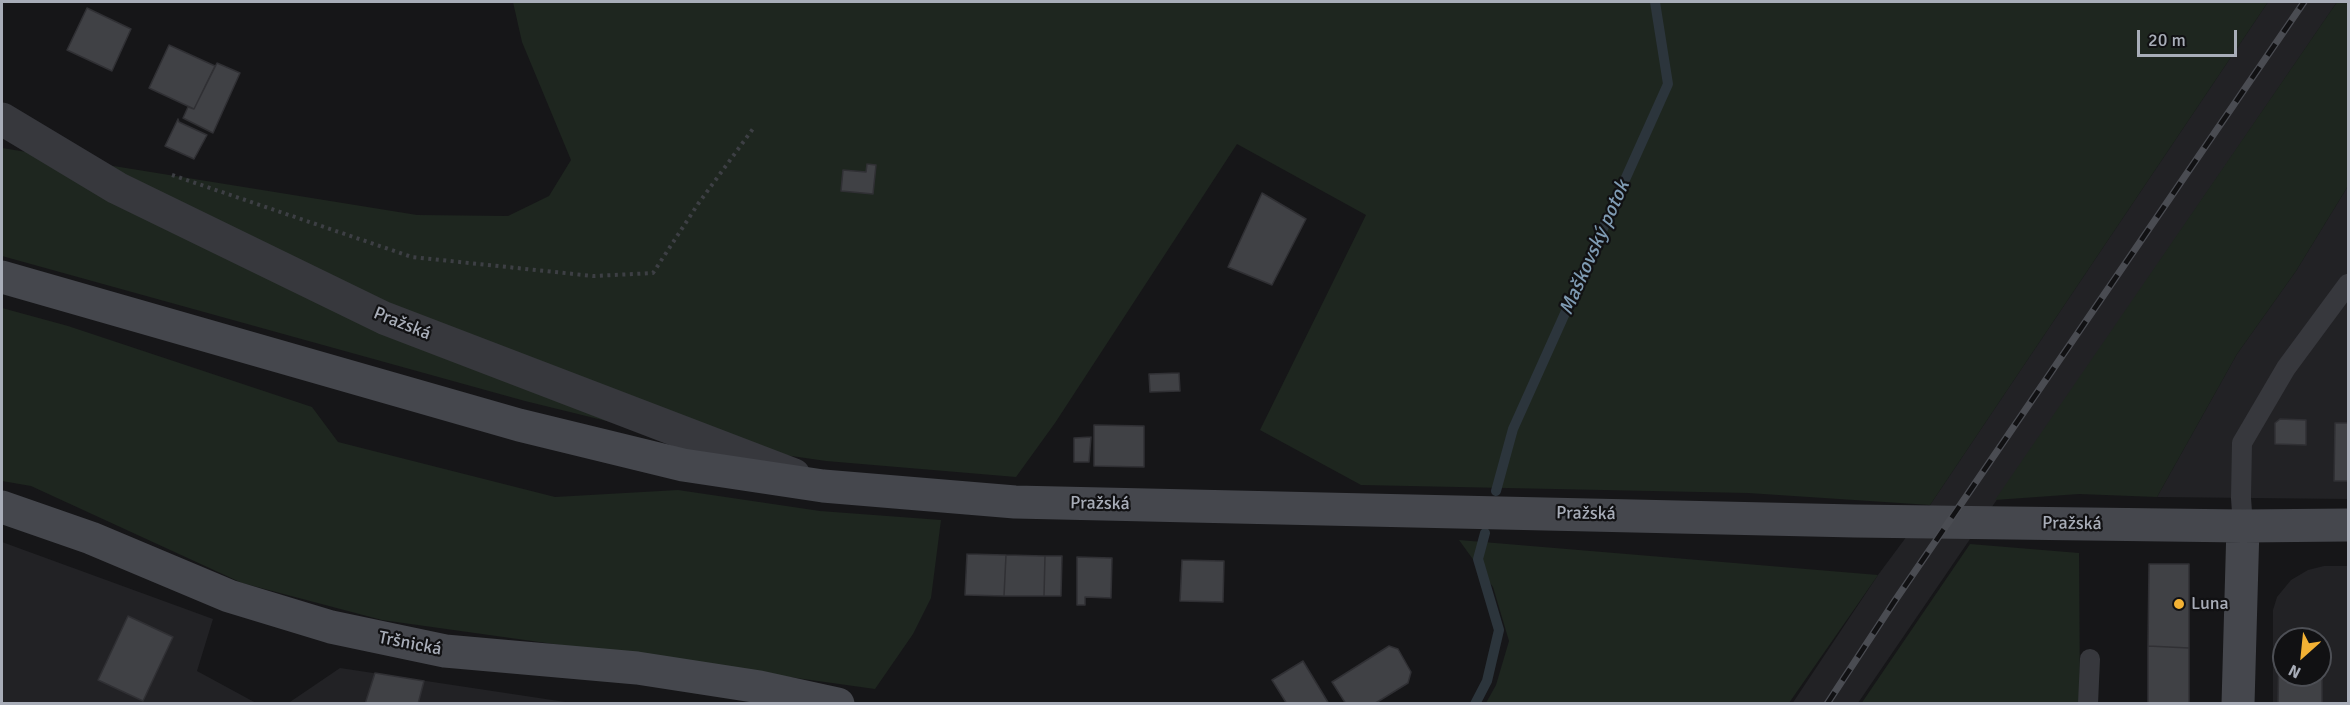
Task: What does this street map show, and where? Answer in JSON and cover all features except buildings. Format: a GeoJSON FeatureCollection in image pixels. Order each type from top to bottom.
{"type":"FeatureCollection","features":[{"type":"Feature","properties":{"kind":"main road","name":"Pražská"},"geometry":{"type":"LineString","coordinates":[[2,277],[519,425],[683,465],[823,486],[1015,502],[1856,521],[2243,526],[2349,525]]}},
{"type":"Feature","properties":{"kind":"main road","name":"Tršnická"},"geometry":{"type":"LineString","coordinates":[[2,507],[91,538],[229,596],[332,627],[445,651],[637,668],[760,687],[838,704]]}},
{"type":"Feature","properties":{"kind":"main road"},"geometry":{"type":"LineString","coordinates":[[2238,704],[2243,526]]}},
{"type":"Feature","properties":{"kind":"street","name":"Pražská"},"geometry":{"type":"LineString","coordinates":[[2,119],[117,188],[384,318],[823,486]]}},
{"type":"Feature","properties":{"kind":"lane"},"geometry":{"type":"LineString","coordinates":[[2243,526],[2242,443],[2286,368],[2349,284]]}},
{"type":"Feature","properties":{"kind":"lane"},"geometry":{"type":"LineString","coordinates":[[2088,704],[2090,659]]}},
{"type":"Feature","properties":{"kind":"path"},"geometry":{"type":"LineString","coordinates":[[170,174],[412,257],[593,276],[653,273],[698,204],[755,126]]}},
{"type":"Feature","properties":{"kind":"shaded area"},"geometry":{"type":"Polygon","coordinates":[[[513,2],[2268,2],[1930,505],[1748,493],[1361,485],[1260,430],[1366,215],[1237,144],[1055,423],[1016,477],[826,461],[688,441],[525,401],[2,256],[2,148],[417,215],[508,216],[549,196],[571,160],[522,42],[513,2]]]}},
{"type":"Feature","properties":{"kind":"shaded area"},"geometry":{"type":"Polygon","coordinates":[[[2268,2],[2337,2],[1858,703],[1792,704],[1878,575],[1930,505],[2268,2]]]}},
{"type":"Feature","properties":{"kind":"shaded area"},"geometry":{"type":"Polygon","coordinates":[[[2337,2],[2348,2],[2348,186],[2296,271],[2237,354],[2157,497],[2079,494],[1995,500],[2337,2]]]}},
{"type":"Feature","properties":{"kind":"shaded area"},"geometry":{"type":"Polygon","coordinates":[[[2348,186],[2348,499],[2157,497],[2237,354],[2296,271],[2348,186]]]}},
{"type":"Feature","properties":{"kind":"shaded area"},"geometry":{"type":"Polygon","coordinates":[[[2,308],[68,326],[312,407],[338,442],[555,497],[678,490],[820,511],[941,520],[931,598],[913,634],[875,689],[382,620],[242,583],[31,486],[2,481],[2,308]]]}},
{"type":"Feature","properties":{"kind":"shaded area"},"geometry":{"type":"Polygon","coordinates":[[[1459,540],[1878,575],[1789,703],[1486,703],[1496,685],[1509,641],[1493,587],[1459,540]]]}},
{"type":"Feature","properties":{"kind":"shaded area"},"geometry":{"type":"Polygon","coordinates":[[[2,542],[213,619],[197,671],[256,703],[2,703],[2,542]]]}},
{"type":"Feature","properties":{"kind":"shaded area"},"geometry":{"type":"Polygon","coordinates":[[[1970,544],[2079,553],[2080,703],[1861,704],[1970,544]]]}},
{"type":"Feature","properties":{"kind":"shaded area"},"geometry":{"type":"Polygon","coordinates":[[[2324,566],[2348,566],[2348,703],[2273,704],[2273,687],[2332,687],[2332,627],[2273,627],[2273,610],[2277,597],[2291,580],[2308,570],[2324,566]]]}},
{"type":"Feature","properties":{"kind":"shaded area"},"geometry":{"type":"Polygon","coordinates":[[[340,668],[572,703],[287,704],[340,668]]]}},
{"type":"Feature","properties":{"kind":"waterway","name":"Maškovský potok"},"geometry":{"type":"LineString","coordinates":[[1496,491],[1513,429],[1668,84],[1655,2]]}},
{"type":"Feature","properties":{"kind":"waterway","name":"Maškovský potok"},"geometry":{"type":"LineString","coordinates":[[1475,704],[1487,681],[1499,630],[1478,559],[1485,533]]}},
{"type":"Feature","properties":{"kind":"railway"},"geometry":{"type":"LineString","coordinates":[[1827,704],[1894,602],[2304,2]]}},
{"type":"Feature","properties":{"kind":"place","name":"Luna"},"geometry":{"type":"Point","coordinates":[2179,604]}}]}
